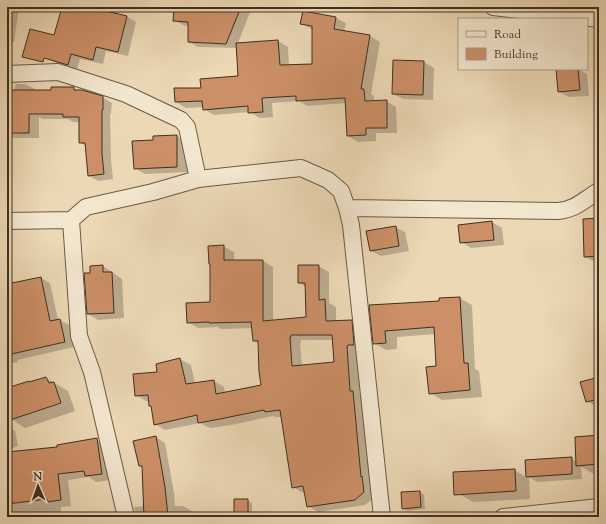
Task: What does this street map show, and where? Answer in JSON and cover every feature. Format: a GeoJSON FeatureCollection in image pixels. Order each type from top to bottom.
{"type":"FeatureCollection","features":[{"type":"Feature","properties":{"kind":"street"},"geometry":{"type":"LineString","coordinates":[[492,7],[599,19]]}},
{"type":"Feature","properties":{"kind":"street"},"geometry":{"type":"LineString","coordinates":[[7,74],[58,72],[126,94],[181,120],[187,127],[198,179]]}},
{"type":"Feature","properties":{"kind":"street"},"geometry":{"type":"LineString","coordinates":[[7,221],[71,220],[86,207],[153,192],[198,179],[301,168],[328,180],[336,186],[348,208],[352,233],[382,517]]}},
{"type":"Feature","properties":{"kind":"street"},"geometry":{"type":"LineString","coordinates":[[348,208],[558,211],[575,207],[599,191]]}},
{"type":"Feature","properties":{"kind":"street"},"geometry":{"type":"LineString","coordinates":[[71,220],[79,336],[92,372],[126,517]]}},
{"type":"Feature","properties":{"kind":"street"},"geometry":{"type":"LineString","coordinates":[[503,517],[599,507]]}},
{"type":"Feature","properties":{"kind":"building"},"geometry":{"type":"Polygon","coordinates":[[[62,7],[107,7],[106,11],[127,16],[118,52],[96,47],[93,60],[71,54],[68,65],[44,58],[43,62],[22,57],[30,29],[54,35],[62,7]]]}},
{"type":"Feature","properties":{"kind":"building"},"geometry":{"type":"Polygon","coordinates":[[[174,7],[241,7],[226,44],[188,42],[188,22],[173,21],[174,7]]]}},
{"type":"Feature","properties":{"kind":"building"},"geometry":{"type":"Polygon","coordinates":[[[303,11],[336,17],[334,29],[370,35],[361,89],[364,89],[365,101],[387,100],[387,128],[366,128],[366,135],[347,136],[345,98],[296,101],[296,96],[262,98],[263,112],[248,113],[248,106],[203,110],[202,101],[175,102],[174,88],[201,88],[200,79],[238,76],[236,43],[278,40],[280,65],[312,64],[312,26],[300,24],[303,11]]]}},
{"type":"Feature","properties":{"kind":"building"},"geometry":{"type":"Polygon","coordinates":[[[393,60],[424,61],[423,95],[392,94],[393,60]]]}},
{"type":"Feature","properties":{"kind":"building"},"geometry":{"type":"Polygon","coordinates":[[[556,70],[578,70],[580,90],[558,92],[556,70]]]}},
{"type":"Feature","properties":{"kind":"building"},"geometry":{"type":"Polygon","coordinates":[[[51,87],[74,87],[74,90],[82,90],[103,96],[102,154],[104,174],[88,176],[85,143],[79,143],[79,117],[63,117],[63,114],[29,114],[29,133],[8,133],[8,90],[51,90],[51,87]]]}},
{"type":"Feature","properties":{"kind":"building"},"geometry":{"type":"Polygon","coordinates":[[[177,135],[177,167],[134,169],[132,141],[153,140],[153,136],[177,135]]]}},
{"type":"Feature","properties":{"kind":"building"},"geometry":{"type":"Polygon","coordinates":[[[599,218],[599,256],[584,257],[583,219],[599,218]]]}},
{"type":"Feature","properties":{"kind":"building"},"geometry":{"type":"Polygon","coordinates":[[[492,221],[494,240],[460,243],[458,225],[492,221]]]}},
{"type":"Feature","properties":{"kind":"building"},"geometry":{"type":"Polygon","coordinates":[[[396,226],[399,246],[370,251],[366,231],[396,226]]]}},
{"type":"Feature","properties":{"kind":"building"},"geometry":{"type":"Polygon","coordinates":[[[224,245],[224,260],[263,260],[263,321],[306,317],[305,283],[298,283],[298,265],[319,265],[319,300],[325,299],[326,321],[352,320],[354,345],[347,346],[350,391],[353,391],[361,477],[362,476],[364,492],[355,500],[307,507],[303,486],[292,488],[280,410],[265,412],[264,410],[198,423],[197,415],[154,425],[148,395],[135,396],[133,374],[157,372],[156,364],[180,358],[186,384],[214,380],[216,394],[261,385],[258,341],[253,341],[251,322],[187,323],[186,303],[210,302],[210,264],[208,246],[224,245]],[[291,335],[292,366],[334,362],[332,335],[291,335]]]}},
{"type":"Feature","properties":{"kind":"building"},"geometry":{"type":"Polygon","coordinates":[[[103,265],[103,272],[112,272],[114,313],[87,314],[84,273],[90,273],[90,266],[103,265]]]}},
{"type":"Feature","properties":{"kind":"building"},"geometry":{"type":"Polygon","coordinates":[[[41,277],[50,321],[60,319],[65,342],[7,355],[7,284],[41,277]]]}},
{"type":"Feature","properties":{"kind":"building"},"geometry":{"type":"Polygon","coordinates":[[[460,297],[464,363],[468,363],[470,390],[429,394],[426,367],[436,366],[434,327],[385,331],[386,343],[373,344],[369,305],[439,301],[439,298],[460,297]]]}},
{"type":"Feature","properties":{"kind":"building"},"geometry":{"type":"Polygon","coordinates":[[[46,377],[49,383],[54,382],[61,403],[7,421],[7,388],[46,377]]]}},
{"type":"Feature","properties":{"kind":"building"},"geometry":{"type":"Polygon","coordinates":[[[599,377],[599,399],[586,402],[580,382],[599,377]]]}},
{"type":"Feature","properties":{"kind":"building"},"geometry":{"type":"Polygon","coordinates":[[[599,435],[599,464],[576,466],[575,437],[599,435]]]}},
{"type":"Feature","properties":{"kind":"building"},"geometry":{"type":"Polygon","coordinates":[[[156,436],[165,487],[168,517],[144,517],[142,466],[139,466],[133,441],[156,436]]]}},
{"type":"Feature","properties":{"kind":"building"},"geometry":{"type":"Polygon","coordinates":[[[97,438],[102,474],[85,476],[84,471],[58,474],[61,500],[47,502],[47,499],[7,504],[7,452],[57,447],[57,445],[97,438]]]}},
{"type":"Feature","properties":{"kind":"building"},"geometry":{"type":"Polygon","coordinates":[[[572,457],[572,474],[526,477],[525,460],[572,457]]]}},
{"type":"Feature","properties":{"kind":"building"},"geometry":{"type":"Polygon","coordinates":[[[515,469],[516,491],[454,495],[453,472],[515,469]]]}},
{"type":"Feature","properties":{"kind":"building"},"geometry":{"type":"Polygon","coordinates":[[[420,491],[421,507],[402,509],[401,492],[420,491]]]}},
{"type":"Feature","properties":{"kind":"building"},"geometry":{"type":"Polygon","coordinates":[[[234,499],[248,499],[248,515],[234,516],[234,499]]]}}]}
